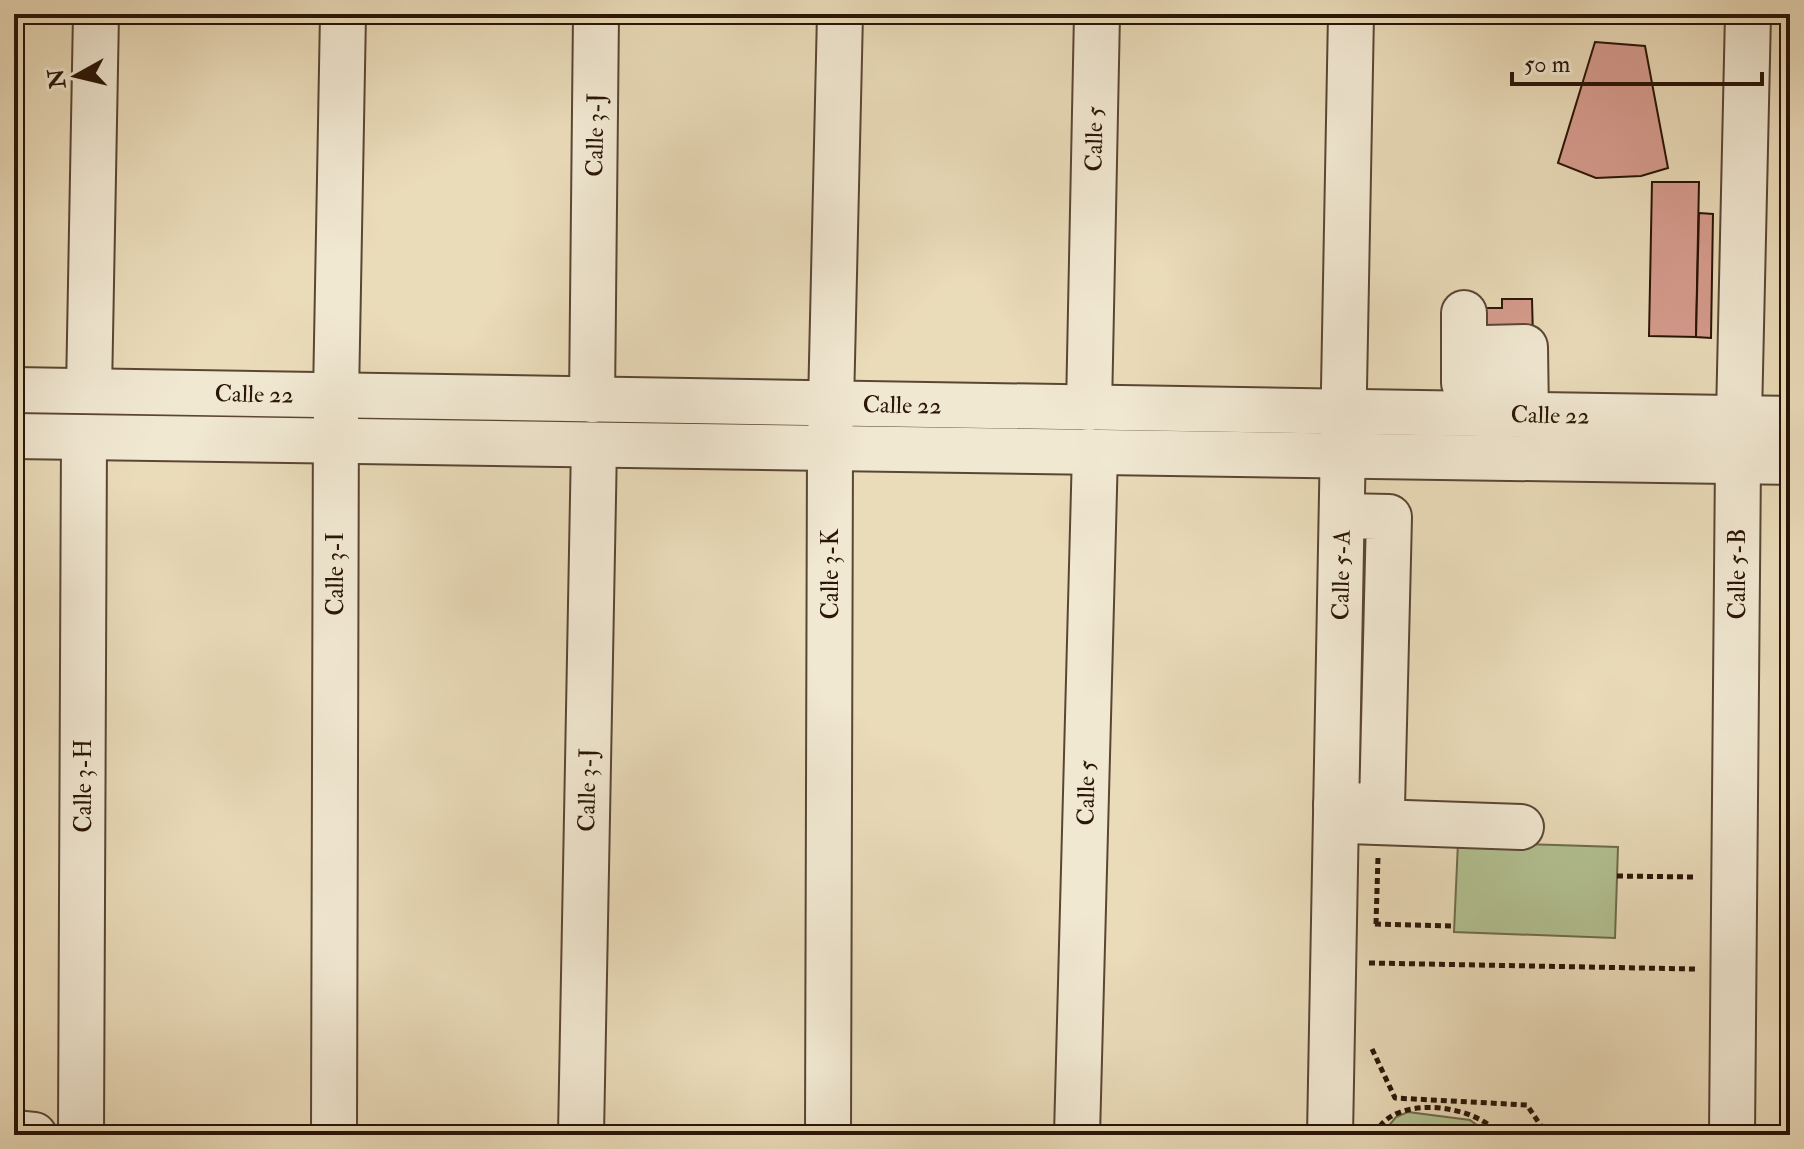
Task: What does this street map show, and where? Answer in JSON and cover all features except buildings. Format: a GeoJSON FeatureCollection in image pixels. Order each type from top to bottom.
{"type":"FeatureCollection","features":[{"type":"Feature","properties":{"kind":"street"},"geometry":{"type":"LineString","coordinates":[[89,391],[96,14]]}},
{"type":"Feature","properties":{"kind":"street","name":"Calle 3-I"},"geometry":{"type":"LineString","coordinates":[[334,1135],[336,396],[343,14]]}},
{"type":"Feature","properties":{"kind":"street","name":"Calle 3-J"},"geometry":{"type":"LineString","coordinates":[[592,400],[596,14]]}},
{"type":"Feature","properties":{"kind":"street","name":"Calle 3-K"},"geometry":{"type":"LineString","coordinates":[[828,1135],[830,448],[840,14]]}},
{"type":"Feature","properties":{"kind":"street","name":"Calle 5"},"geometry":{"type":"LineString","coordinates":[[1089,408],[1097,14]]}},
{"type":"Feature","properties":{"kind":"street","name":"Calle 5-A"},"geometry":{"type":"LineString","coordinates":[[1330,1135],[1351,14]]}},
{"type":"Feature","properties":{"kind":"street","name":"Calle 5-B"},"geometry":{"type":"LineString","coordinates":[[1732,1135],[1738,461],[1748,14]]}},
{"type":"Feature","properties":{"kind":"street"},"geometry":{"type":"LineString","coordinates":[[1464,313],[1492,414]]}},
{"type":"Feature","properties":{"kind":"street","name":"Calle 22"},"geometry":{"type":"LineString","coordinates":[[14,390],[1790,419]]}},
{"type":"Feature","properties":{"kind":"street","name":"Calle 22"},"geometry":{"type":"LineString","coordinates":[[14,436],[1790,462]]}},
{"type":"Feature","properties":{"kind":"street","name":"Calle 3-H"},"geometry":{"type":"LineString","coordinates":[[81,1135],[84,437]]}},
{"type":"Feature","properties":{"kind":"street","name":"Calle 3-J"},"geometry":{"type":"LineString","coordinates":[[581,1135],[594,445]]}},
{"type":"Feature","properties":{"kind":"street","name":"Calle 5"},"geometry":{"type":"LineString","coordinates":[[1077,1135],[1095,452]]}},
{"type":"Feature","properties":{"kind":"street"},"geometry":{"type":"LineString","coordinates":[[1336,812],[1378,822],[1521,827]]}},
{"type":"Feature","properties":{"kind":"street"},"geometry":{"type":"LineString","coordinates":[[14,1133],[34,1135]]}},
{"type":"Feature","properties":{"kind":"path"},"geometry":{"type":"LineString","coordinates":[[1376,924],[1378,822]]}},
{"type":"Feature","properties":{"kind":"path"},"geometry":{"type":"LineString","coordinates":[[1617,876],[1696,877]]}},
{"type":"Feature","properties":{"kind":"path"},"geometry":{"type":"LineString","coordinates":[[1367,924],[1454,926]]}},
{"type":"Feature","properties":{"kind":"path"},"geometry":{"type":"LineString","coordinates":[[1356,963],[1710,969]]}},
{"type":"Feature","properties":{"kind":"path"},"geometry":{"type":"LineString","coordinates":[[1369,1043],[1395,1098],[1527,1105],[1547,1135]]}},
{"type":"Feature","properties":{"kind":"path"},"geometry":{"type":"LineString","coordinates":[[1375,1135],[1384,1120],[1408,1108],[1465,1112],[1481,1118],[1499,1135]]}},
{"type":"Feature","properties":{"kind":"green space"},"geometry":{"type":"Polygon","coordinates":[[[1458,842],[1618,847],[1615,938],[1454,932],[1458,842]]]}},
{"type":"Feature","properties":{"kind":"green space"},"geometry":{"type":"Polygon","coordinates":[[[1408,1112],[1470,1120],[1490,1135],[1381,1135],[1396,1117],[1408,1112]]]}}]}
